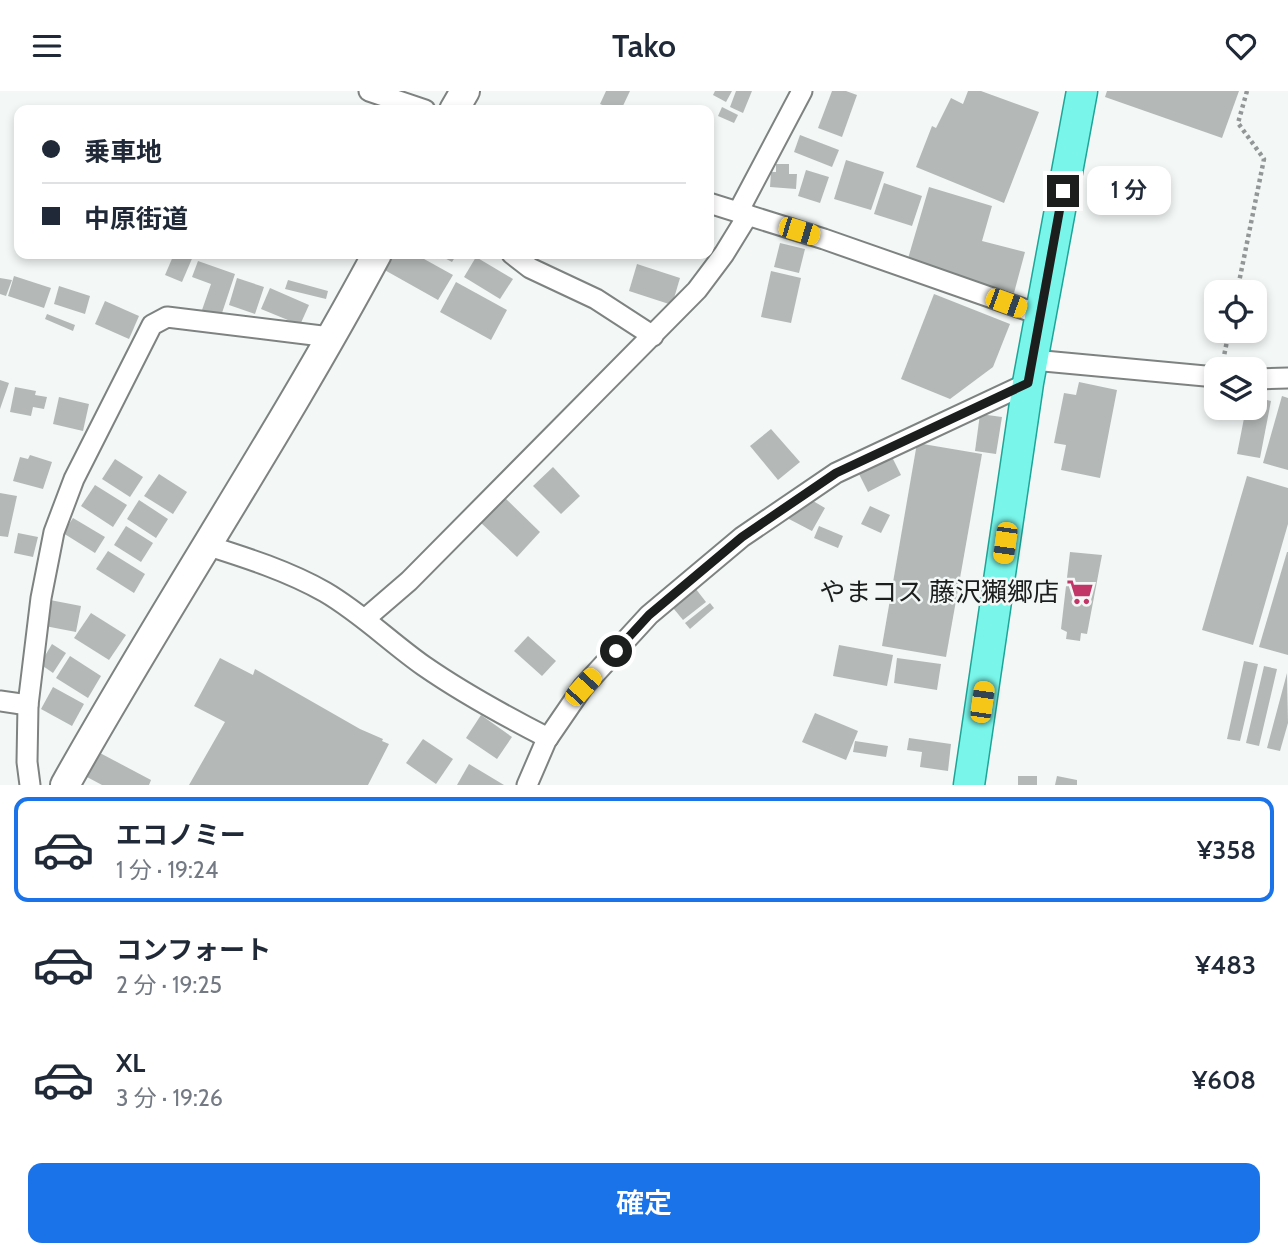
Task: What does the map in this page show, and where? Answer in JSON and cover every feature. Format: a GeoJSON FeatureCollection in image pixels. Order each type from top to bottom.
{"type":"FeatureCollection","features":[{"type":"Feature","properties":{"kind":"main road"},"geometry":{"type":"LineString","coordinates":[[969,785],[1030,372],[1082,91]]}},
{"type":"Feature","properties":{"kind":"street"},"geometry":{"type":"LineString","coordinates":[[369,91],[410,105]]}},
{"type":"Feature","properties":{"kind":"street"},"geometry":{"type":"LineString","coordinates":[[366,618],[409,581],[697,290],[724,254],[802,91]]}},
{"type":"Feature","properties":{"kind":"street"},"geometry":{"type":"LineString","coordinates":[[714,205],[824,239],[1041,315]]}},
{"type":"Feature","properties":{"kind":"street"},"geometry":{"type":"LineString","coordinates":[[65,785],[374,259]]}},
{"type":"Feature","properties":{"kind":"street"},"geometry":{"type":"LineString","coordinates":[[518,259],[530,268],[596,299],[653,336]]}},
{"type":"Feature","properties":{"kind":"street"},"geometry":{"type":"LineString","coordinates":[[30,785],[27,762],[28,705],[41,598],[54,532],[74,479],[152,325],[167,317],[330,337]]}},
{"type":"Feature","properties":{"kind":"street"},"geometry":{"type":"LineString","coordinates":[[527,785],[548,738],[583,687],[649,615],[742,537],[836,473],[1030,372],[1204,377]]}},
{"type":"Feature","properties":{"kind":"street"},"geometry":{"type":"LineString","coordinates":[[1267,379],[1288,379]]}},
{"type":"Feature","properties":{"kind":"street"},"geometry":{"type":"LineString","coordinates":[[206,545],[262,563],[297,577],[326,593],[366,618],[422,664],[462,692],[548,738]]}},
{"type":"Feature","properties":{"kind":"street"},"geometry":{"type":"LineString","coordinates":[[0,701],[28,705]]}},
{"type":"Feature","properties":{"kind":"path"},"geometry":{"type":"LineString","coordinates":[[1239,280],[1264,159],[1238,123],[1247,91]]}},
{"type":"Feature","properties":{"kind":"building"},"geometry":{"type":"Polygon","coordinates":[[[606,91],[630,91],[623,105],[600,104],[606,91]]]}},
{"type":"Feature","properties":{"kind":"building"},"geometry":{"type":"Polygon","coordinates":[[[715,91],[732,91],[726,102],[713,95],[715,91]]]}},
{"type":"Feature","properties":{"kind":"building"},"geometry":{"type":"Polygon","coordinates":[[[736,91],[752,91],[743,113],[730,107],[736,91]]]}},
{"type":"Feature","properties":{"kind":"building"},"geometry":{"type":"Polygon","coordinates":[[[832,91],[846,91],[857,95],[842,137],[818,128],[832,91]]]}},
{"type":"Feature","properties":{"kind":"building"},"geometry":{"type":"Polygon","coordinates":[[[968,91],[981,91],[1039,112],[1004,203],[916,167],[932,126],[936,128],[951,98],[963,104],[968,91]]]}},
{"type":"Feature","properties":{"kind":"building"},"geometry":{"type":"Polygon","coordinates":[[[1107,91],[1239,91],[1222,138],[1105,97],[1107,91]]]}},
{"type":"Feature","properties":{"kind":"building"},"geometry":{"type":"Polygon","coordinates":[[[722,107],[738,115],[734,123],[718,116],[722,107]]]}},
{"type":"Feature","properties":{"kind":"building"},"geometry":{"type":"Polygon","coordinates":[[[800,135],[839,150],[832,167],[794,152],[800,135]]]}},
{"type":"Feature","properties":{"kind":"building"},"geometry":{"type":"Polygon","coordinates":[[[846,160],[884,172],[871,210],[834,199],[846,160]]]}},
{"type":"Feature","properties":{"kind":"building"},"geometry":{"type":"Polygon","coordinates":[[[776,164],[789,164],[789,174],[797,174],[796,189],[770,187],[771,172],[776,172],[776,164]]]}},
{"type":"Feature","properties":{"kind":"building"},"geometry":{"type":"Polygon","coordinates":[[[806,170],[829,177],[820,203],[798,196],[806,170]]]}},
{"type":"Feature","properties":{"kind":"building"},"geometry":{"type":"Polygon","coordinates":[[[884,183],[922,196],[912,226],[874,214],[884,183]]]}},
{"type":"Feature","properties":{"kind":"building"},"geometry":{"type":"Polygon","coordinates":[[[929,187],[992,206],[982,241],[1025,252],[1014,293],[907,262],[929,187]]]}},
{"type":"Feature","properties":{"kind":"building"},"geometry":{"type":"Polygon","coordinates":[[[780,243],[805,249],[799,273],[774,267],[780,243]]]}},
{"type":"Feature","properties":{"kind":"building"},"geometry":{"type":"Polygon","coordinates":[[[172,259],[192,259],[182,282],[165,275],[172,259]]]}},
{"type":"Feature","properties":{"kind":"building"},"geometry":{"type":"Polygon","coordinates":[[[387,259],[424,259],[453,275],[438,300],[381,268],[387,259]]]}},
{"type":"Feature","properties":{"kind":"building"},"geometry":{"type":"Polygon","coordinates":[[[475,259],[479,259],[513,279],[500,299],[464,277],[475,259]]]}},
{"type":"Feature","properties":{"kind":"building"},"geometry":{"type":"Polygon","coordinates":[[[198,261],[235,274],[221,316],[202,310],[211,284],[192,277],[198,261]]]}},
{"type":"Feature","properties":{"kind":"building"},"geometry":{"type":"Polygon","coordinates":[[[637,264],[680,278],[672,305],[629,291],[637,264]]]}},
{"type":"Feature","properties":{"kind":"building"},"geometry":{"type":"Polygon","coordinates":[[[771,271],[801,278],[791,323],[761,317],[771,271]]]}},
{"type":"Feature","properties":{"kind":"building"},"geometry":{"type":"Polygon","coordinates":[[[14,276],[51,288],[44,308],[8,296],[14,276]]]}},
{"type":"Feature","properties":{"kind":"building"},"geometry":{"type":"Polygon","coordinates":[[[0,278],[12,280],[6,296],[0,294],[0,278]]]}},
{"type":"Feature","properties":{"kind":"building"},"geometry":{"type":"Polygon","coordinates":[[[237,278],[264,287],[255,314],[229,305],[237,278]]]}},
{"type":"Feature","properties":{"kind":"building"},"geometry":{"type":"Polygon","coordinates":[[[288,280],[328,291],[326,299],[285,289],[288,280]]]}},
{"type":"Feature","properties":{"kind":"building"},"geometry":{"type":"Polygon","coordinates":[[[456,282],[507,310],[491,340],[440,312],[456,282]]]}},
{"type":"Feature","properties":{"kind":"building"},"geometry":{"type":"Polygon","coordinates":[[[59,286],[90,296],[85,314],[54,304],[59,286]]]}},
{"type":"Feature","properties":{"kind":"building"},"geometry":{"type":"Polygon","coordinates":[[[270,288],[309,305],[300,325],[261,309],[270,288]]]}},
{"type":"Feature","properties":{"kind":"building"},"geometry":{"type":"Polygon","coordinates":[[[934,294],[1010,324],[993,367],[950,399],[901,379],[934,294]]]}},
{"type":"Feature","properties":{"kind":"building"},"geometry":{"type":"Polygon","coordinates":[[[105,301],[139,316],[129,339],[95,324],[105,301]]]}},
{"type":"Feature","properties":{"kind":"building"},"geometry":{"type":"Polygon","coordinates":[[[47,314],[75,325],[73,331],[45,319],[47,314]]]}},
{"type":"Feature","properties":{"kind":"building"},"geometry":{"type":"Polygon","coordinates":[[[0,380],[9,383],[0,409],[0,380]]]}},
{"type":"Feature","properties":{"kind":"building"},"geometry":{"type":"Polygon","coordinates":[[[1079,382],[1117,390],[1100,478],[1061,470],[1066,445],[1054,443],[1064,393],[1076,395],[1079,382]]]}},
{"type":"Feature","properties":{"kind":"building"},"geometry":{"type":"Polygon","coordinates":[[[15,387],[36,391],[35,395],[47,397],[44,409],[33,407],[31,416],[10,412],[15,387]]]}},
{"type":"Feature","properties":{"kind":"building"},"geometry":{"type":"Polygon","coordinates":[[[1282,396],[1288,398],[1288,470],[1263,463],[1282,396]]]}},
{"type":"Feature","properties":{"kind":"building"},"geometry":{"type":"Polygon","coordinates":[[[59,397],[89,404],[83,431],[53,424],[59,397]]]}},
{"type":"Feature","properties":{"kind":"building"},"geometry":{"type":"Polygon","coordinates":[[[1267,400],[1271,401],[1260,458],[1237,454],[1244,420],[1267,420],[1267,400]]]}},
{"type":"Feature","properties":{"kind":"building"},"geometry":{"type":"Polygon","coordinates":[[[980,414],[1002,417],[996,454],[975,451],[980,414]]]}},
{"type":"Feature","properties":{"kind":"building"},"geometry":{"type":"Polygon","coordinates":[[[771,429],[800,462],[778,480],[750,446],[771,429]]]}},
{"type":"Feature","properties":{"kind":"building"},"geometry":{"type":"Polygon","coordinates":[[[917,443],[982,454],[946,657],[882,646],[917,443]]]}},
{"type":"Feature","properties":{"kind":"building"},"geometry":{"type":"Polygon","coordinates":[[[30,455],[52,462],[43,489],[13,481],[20,457],[28,459],[30,455]]]}},
{"type":"Feature","properties":{"kind":"building"},"geometry":{"type":"Polygon","coordinates":[[[892,457],[901,475],[868,492],[859,474],[892,457]]]}},
{"type":"Feature","properties":{"kind":"building"},"geometry":{"type":"Polygon","coordinates":[[[115,459],[143,477],[130,497],[102,479],[115,459]]]}},
{"type":"Feature","properties":{"kind":"building"},"geometry":{"type":"Polygon","coordinates":[[[553,467],[580,496],[561,514],[533,486],[553,467]]]}},
{"type":"Feature","properties":{"kind":"building"},"geometry":{"type":"Polygon","coordinates":[[[159,474],[187,492],[173,514],[144,496],[159,474]]]}},
{"type":"Feature","properties":{"kind":"building"},"geometry":{"type":"Polygon","coordinates":[[[1247,476],[1288,488],[1288,524],[1253,645],[1202,630],[1247,476]]]}},
{"type":"Feature","properties":{"kind":"building"},"geometry":{"type":"Polygon","coordinates":[[[95,485],[127,505],[113,527],[81,506],[95,485]]]}},
{"type":"Feature","properties":{"kind":"building"},"geometry":{"type":"Polygon","coordinates":[[[0,493],[17,496],[8,537],[0,536],[0,493]]]}},
{"type":"Feature","properties":{"kind":"building"},"geometry":{"type":"Polygon","coordinates":[[[503,496],[540,532],[517,557],[479,521],[503,496]]]}},
{"type":"Feature","properties":{"kind":"building"},"geometry":{"type":"Polygon","coordinates":[[[808,498],[825,508],[812,531],[787,518],[794,505],[801,509],[808,498]]]}},
{"type":"Feature","properties":{"kind":"building"},"geometry":{"type":"Polygon","coordinates":[[[139,500],[168,519],[156,538],[127,519],[139,500]]]}},
{"type":"Feature","properties":{"kind":"building"},"geometry":{"type":"Polygon","coordinates":[[[870,506],[890,515],[881,533],[861,524],[870,506]]]}},
{"type":"Feature","properties":{"kind":"building"},"geometry":{"type":"Polygon","coordinates":[[[73,518],[105,537],[95,553],[63,533],[73,518]]]}},
{"type":"Feature","properties":{"kind":"building"},"geometry":{"type":"Polygon","coordinates":[[[126,526],[153,543],[141,562],[114,545],[126,526]]]}},
{"type":"Feature","properties":{"kind":"building"},"geometry":{"type":"Polygon","coordinates":[[[819,526],[843,536],[838,548],[814,538],[819,526]]]}},
{"type":"Feature","properties":{"kind":"building"},"geometry":{"type":"Polygon","coordinates":[[[18,533],[38,537],[33,557],[14,553],[18,533]]]}},
{"type":"Feature","properties":{"kind":"building"},"geometry":{"type":"Polygon","coordinates":[[[108,551],[145,574],[134,593],[96,569],[108,551]]]}},
{"type":"Feature","properties":{"kind":"building","name":"やまコス 藤沢獺郷店"},"geometry":{"type":"Polygon","coordinates":[[[1070,552],[1102,555],[1087,634],[1081,633],[1080,641],[1066,639],[1067,632],[1061,629],[1070,552]]]}},
{"type":"Feature","properties":{"kind":"building"},"geometry":{"type":"Polygon","coordinates":[[[1288,552],[1288,655],[1259,647],[1288,552]]]}},
{"type":"Feature","properties":{"kind":"building"},"geometry":{"type":"Polygon","coordinates":[[[692,584],[706,602],[683,620],[669,603],[692,584]]]}},
{"type":"Feature","properties":{"kind":"building"},"geometry":{"type":"Polygon","coordinates":[[[50,600],[81,606],[76,632],[45,626],[50,600]]]}},
{"type":"Feature","properties":{"kind":"building"},"geometry":{"type":"Polygon","coordinates":[[[710,603],[714,608],[690,629],[685,623],[710,603]]]}},
{"type":"Feature","properties":{"kind":"building"},"geometry":{"type":"Polygon","coordinates":[[[91,613],[126,635],[109,660],[74,638],[91,613]]]}},
{"type":"Feature","properties":{"kind":"building"},"geometry":{"type":"Polygon","coordinates":[[[528,636],[556,661],[542,676],[514,651],[528,636]]]}},
{"type":"Feature","properties":{"kind":"building"},"geometry":{"type":"Polygon","coordinates":[[[52,644],[66,653],[53,673],[40,664],[52,644]]]}},
{"type":"Feature","properties":{"kind":"building"},"geometry":{"type":"Polygon","coordinates":[[[839,645],[893,655],[887,686],[833,676],[839,645]]]}},
{"type":"Feature","properties":{"kind":"building"},"geometry":{"type":"Polygon","coordinates":[[[70,656],[101,676],[88,698],[56,678],[70,656]]]}},
{"type":"Feature","properties":{"kind":"building"},"geometry":{"type":"Polygon","coordinates":[[[220,658],[253,675],[255,669],[389,744],[368,785],[189,785],[225,722],[194,706],[220,658]]]}},
{"type":"Feature","properties":{"kind":"building"},"geometry":{"type":"Polygon","coordinates":[[[897,658],[941,664],[937,690],[894,683],[897,658]]]}},
{"type":"Feature","properties":{"kind":"building"},"geometry":{"type":"Polygon","coordinates":[[[1244,661],[1258,664],[1240,741],[1227,739],[1244,661]]]}},
{"type":"Feature","properties":{"kind":"building"},"geometry":{"type":"Polygon","coordinates":[[[1264,666],[1277,669],[1259,746],[1246,743],[1264,666]]]}},
{"type":"Feature","properties":{"kind":"building"},"geometry":{"type":"Polygon","coordinates":[[[1287,673],[1288,723],[1280,751],[1267,748],[1287,673]]]}},
{"type":"Feature","properties":{"kind":"building"},"geometry":{"type":"Polygon","coordinates":[[[53,687],[84,704],[72,726],[41,709],[53,687]]]}},
{"type":"Feature","properties":{"kind":"building"},"geometry":{"type":"Polygon","coordinates":[[[815,713],[858,731],[846,760],[802,742],[815,713]]]}},
{"type":"Feature","properties":{"kind":"building"},"geometry":{"type":"Polygon","coordinates":[[[481,715],[512,737],[497,759],[466,738],[481,715]]]}},
{"type":"Feature","properties":{"kind":"building"},"geometry":{"type":"Polygon","coordinates":[[[909,738],[951,744],[948,771],[920,767],[922,752],[907,750],[909,738]]]}},
{"type":"Feature","properties":{"kind":"building"},"geometry":{"type":"Polygon","coordinates":[[[423,739],[453,759],[436,784],[406,763],[423,739]]]}},
{"type":"Feature","properties":{"kind":"building"},"geometry":{"type":"Polygon","coordinates":[[[855,741],[888,746],[886,757],[853,752],[855,741]]]}},
{"type":"Feature","properties":{"kind":"building"},"geometry":{"type":"Polygon","coordinates":[[[100,753],[151,780],[149,785],[102,785],[87,777],[100,753]]]}},
{"type":"Feature","properties":{"kind":"building"},"geometry":{"type":"Polygon","coordinates":[[[469,764],[504,785],[457,785],[469,764]]]}},
{"type":"Feature","properties":{"kind":"building"},"geometry":{"type":"Polygon","coordinates":[[[1018,776],[1037,776],[1037,785],[1018,785],[1018,776]]]}},
{"type":"Feature","properties":{"kind":"building"},"geometry":{"type":"Polygon","coordinates":[[[1057,776],[1077,780],[1077,785],[1055,785],[1057,776]]]}},
{"type":"Feature","properties":{"kind":"place","name":"やまコス 藤沢獺郷店"},"geometry":{"type":"Point","coordinates":[1080,592]}},
{"type":"Feature","properties":{"kind":"route"},"geometry":{"type":"LineString","coordinates":[[616,651],[649,615],[742,537],[836,473],[1028,383],[1063,191]]}}]}
